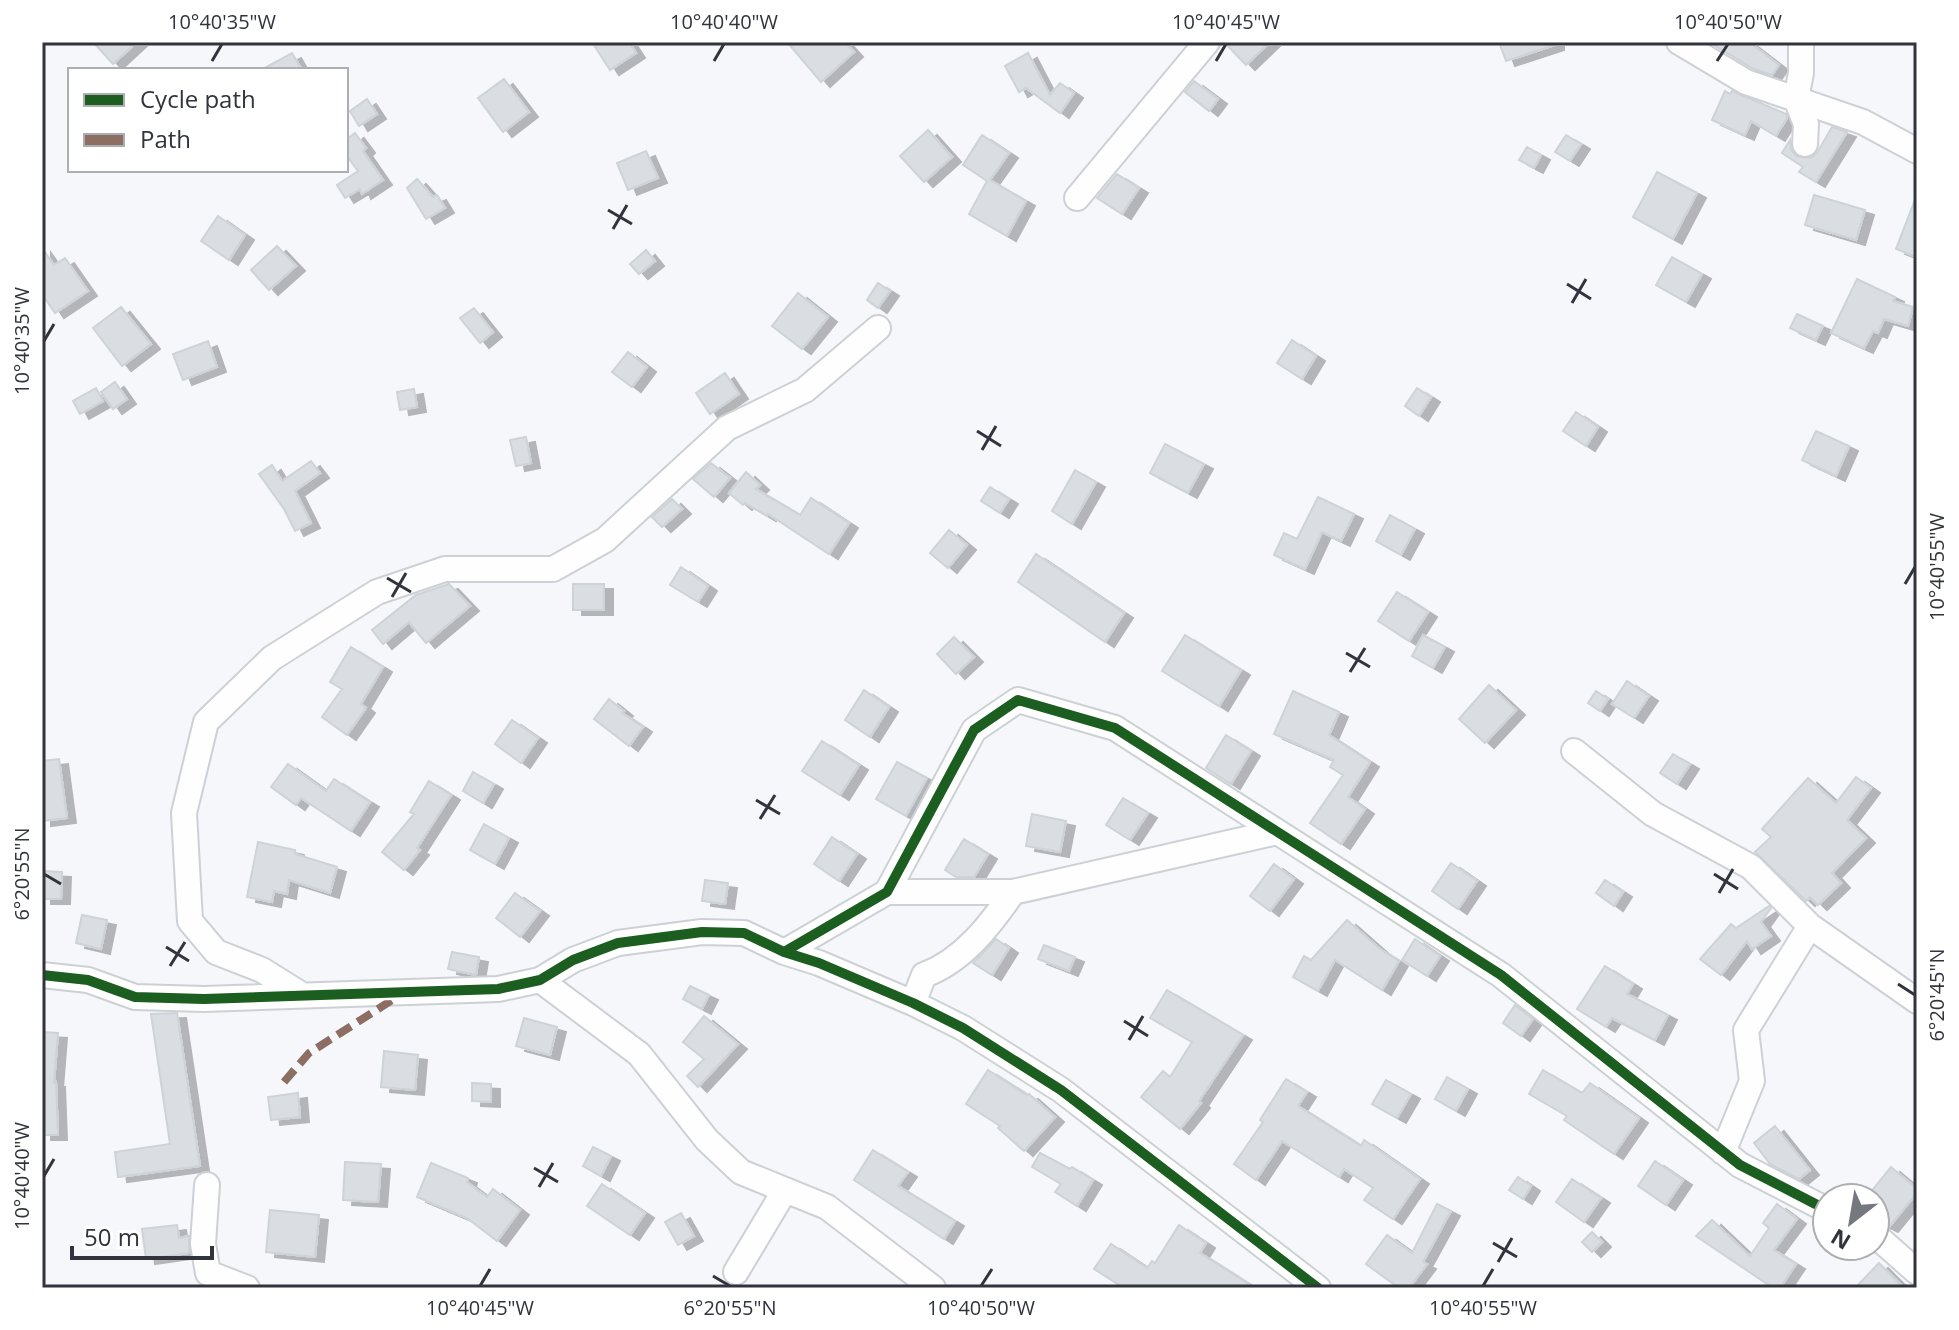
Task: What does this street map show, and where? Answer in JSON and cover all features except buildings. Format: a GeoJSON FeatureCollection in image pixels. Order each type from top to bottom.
{"type":"FeatureCollection","features":[{"type":"Feature","properties":{"kind":"street"},"geometry":{"type":"LineString","coordinates":[[1077,198],[1207,42]]}},
{"type":"Feature","properties":{"kind":"street"},"geometry":{"type":"LineString","coordinates":[[1679,42],[1746,82],[1863,122],[1917,151]]}},
{"type":"Feature","properties":{"kind":"street"},"geometry":{"type":"LineString","coordinates":[[1801,42],[1801,73],[1796,99],[1806,124],[1805,144]]}},
{"type":"Feature","properties":{"kind":"street"},"geometry":{"type":"LineString","coordinates":[[302,995],[262,970],[216,952],[190,921],[184,813],[206,722],[272,658],[377,592],[445,569],[553,569],[605,540],[727,428],[805,390],[878,328]]}},
{"type":"Feature","properties":{"kind":"street"},"geometry":{"type":"LineString","coordinates":[[887,892],[974,730],[1018,700],[1115,728],[1501,975],[1740,1165],[1811,1202]]}},
{"type":"Feature","properties":{"kind":"street"},"geometry":{"type":"LineString","coordinates":[[1574,751],[1653,814],[1751,867],[1810,926],[1917,1001]]}},
{"type":"Feature","properties":{"kind":"street"},"geometry":{"type":"LineString","coordinates":[[784,952],[887,892],[1013,892],[1277,832]]}},
{"type":"Feature","properties":{"kind":"street"},"geometry":{"type":"LineString","coordinates":[[913,1003],[924,975],[944,968],[988,927],[1013,892]]}},
{"type":"Feature","properties":{"kind":"street"},"geometry":{"type":"LineString","coordinates":[[819,963],[836,922]]}},
{"type":"Feature","properties":{"kind":"street"},"geometry":{"type":"LineString","coordinates":[[1723,1152],[1752,1081],[1746,1030],[1810,926]]}},
{"type":"Feature","properties":{"kind":"street"},"geometry":{"type":"LineString","coordinates":[[42,975],[88,980],[135,997],[204,999],[498,989],[540,980],[573,960],[618,943],[702,932],[744,933],[913,1003],[963,1028],[1061,1090],[1318,1288]]}},
{"type":"Feature","properties":{"kind":"street"},"geometry":{"type":"LineString","coordinates":[[540,980],[639,1054],[707,1140],[741,1172],[827,1207],[933,1288]]}},
{"type":"Feature","properties":{"kind":"street"},"geometry":{"type":"LineString","coordinates":[[207,1185],[203,1244],[208,1273],[247,1288]]}},
{"type":"Feature","properties":{"kind":"street"},"geometry":{"type":"LineString","coordinates":[[736,1272],[785,1190]]}},
{"type":"Feature","properties":{"kind":"street"},"geometry":{"type":"LineString","coordinates":[[1891,1249],[1917,1272]]}},
{"type":"Feature","properties":{"kind":"marked path"},"geometry":{"type":"LineString","coordinates":[[284,1082],[309,1053],[400,995]]}},
{"type":"Feature","properties":{"kind":"cycle path"},"geometry":{"type":"LineString","coordinates":[[784,952],[887,892],[974,730],[1018,700],[1115,728],[1501,975],[1740,1165],[1811,1202]]}},
{"type":"Feature","properties":{"kind":"cycle path"},"geometry":{"type":"LineString","coordinates":[[42,975],[88,980],[135,997],[204,999],[498,989],[540,980],[573,960],[618,943],[702,932],[744,933],[913,1003],[963,1028],[1061,1090],[1318,1288]]}}]}
